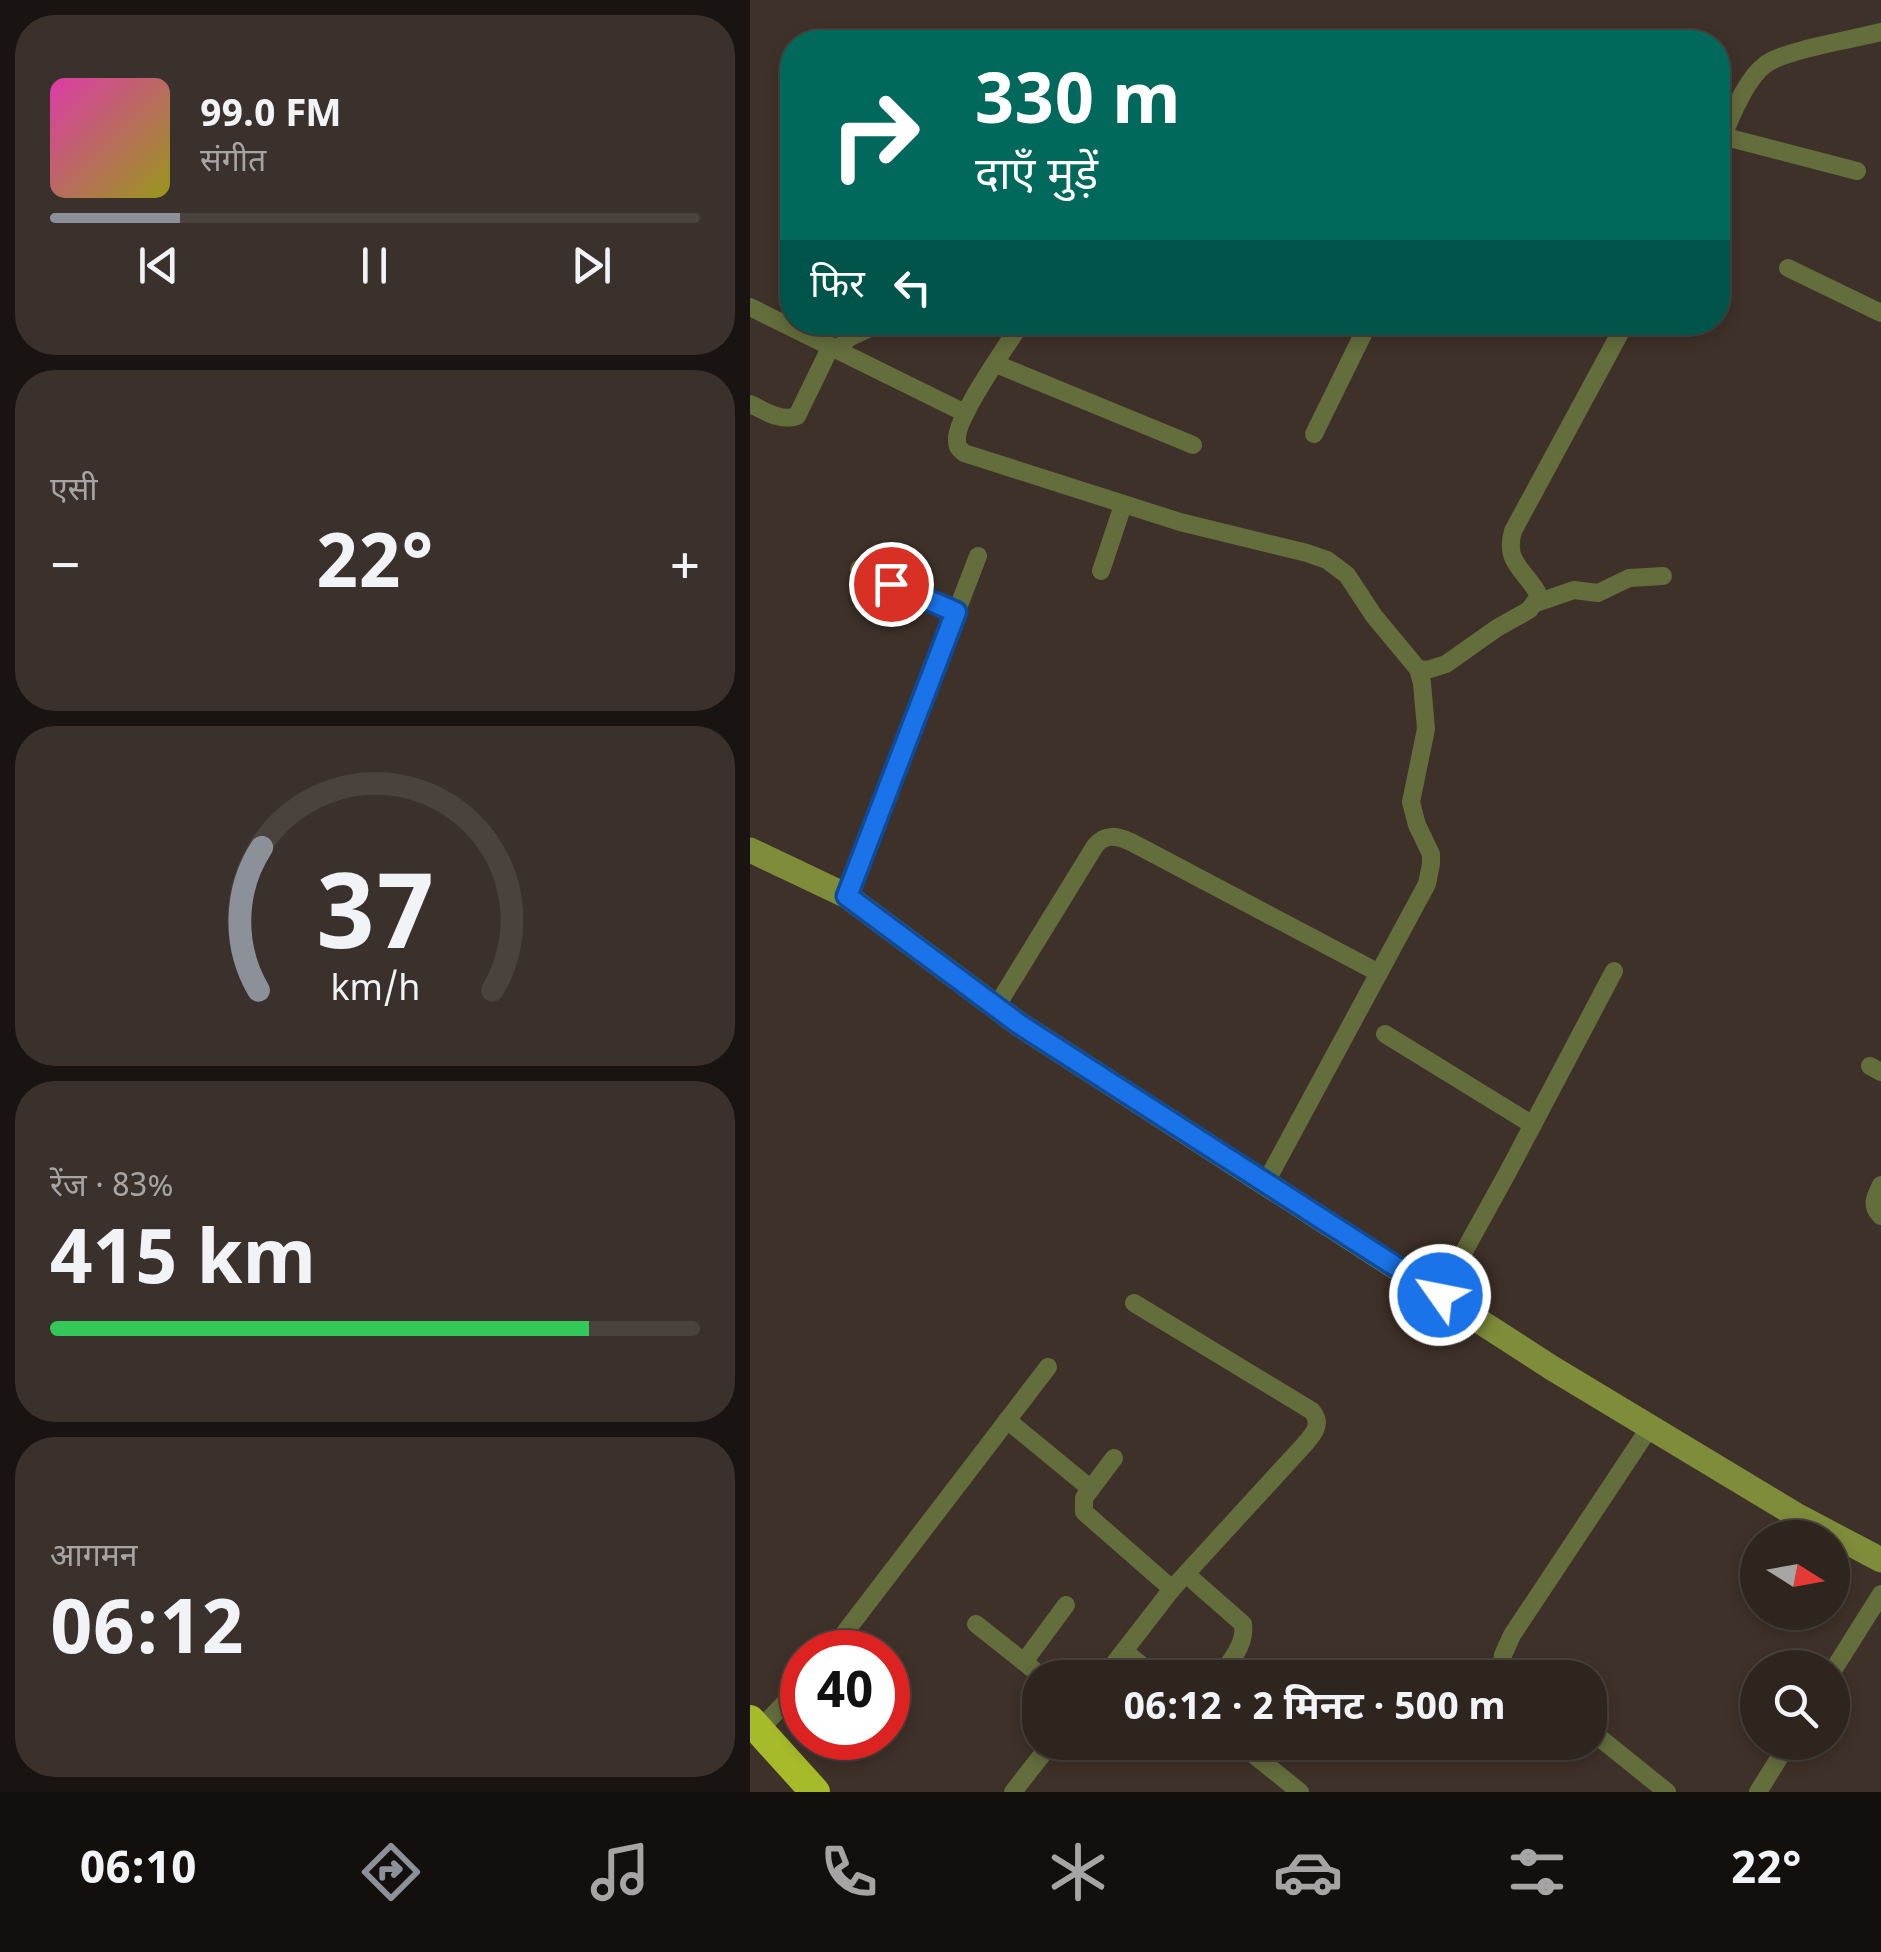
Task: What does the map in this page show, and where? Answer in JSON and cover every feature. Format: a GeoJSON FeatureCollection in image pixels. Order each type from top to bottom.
{"type":"FeatureCollection","features":[{"type":"Feature","properties":{"kind":"highway"},"geometry":{"type":"LineString","coordinates":[[754,1725],[815,1792]]}},
{"type":"Feature","properties":{"kind":"street"},"geometry":{"type":"LineString","coordinates":[[1730,121],[1749,84],[1765,64],[1881,32]]}},
{"type":"Feature","properties":{"kind":"street"},"geometry":{"type":"LineString","coordinates":[[1730,145],[1857,171]]}},
{"type":"Feature","properties":{"kind":"street"},"geometry":{"type":"LineString","coordinates":[[1788,268],[1881,313]]}},
{"type":"Feature","properties":{"kind":"street"},"geometry":{"type":"LineString","coordinates":[[750,306],[780,321]]}},
{"type":"Feature","properties":{"kind":"street"},"geometry":{"type":"LineString","coordinates":[[808,335],[966,413]]}},
{"type":"Feature","properties":{"kind":"street"},"geometry":{"type":"LineString","coordinates":[[750,404],[780,417],[797,416],[834,348],[855,335]]}},
{"type":"Feature","properties":{"kind":"street"},"geometry":{"type":"LineString","coordinates":[[1014,335],[958,428],[956,438],[964,453],[1123,505],[1306,553],[1340,567],[1418,669],[1426,729],[1411,802],[1432,864],[1427,884],[1266,1182]]}},
{"type":"Feature","properties":{"kind":"street"},"geometry":{"type":"LineString","coordinates":[[1314,434],[1363,335]]}},
{"type":"Feature","properties":{"kind":"street"},"geometry":{"type":"LineString","coordinates":[[1536,603],[1537,592],[1513,558],[1513,531],[1619,335]]}},
{"type":"Feature","properties":{"kind":"street"},"geometry":{"type":"LineString","coordinates":[[996,364],[1192,445]]}},
{"type":"Feature","properties":{"kind":"street"},"geometry":{"type":"LineString","coordinates":[[1102,571],[1123,505]]}},
{"type":"Feature","properties":{"kind":"street"},"geometry":{"type":"LineString","coordinates":[[847,896],[978,556]]}},
{"type":"Feature","properties":{"kind":"street"},"geometry":{"type":"LineString","coordinates":[[859,569],[956,612]]}},
{"type":"Feature","properties":{"kind":"street"},"geometry":{"type":"LineString","coordinates":[[1418,669],[1446,664],[1536,603],[1574,590],[1598,592],[1629,578],[1663,576]]}},
{"type":"Feature","properties":{"kind":"street"},"geometry":{"type":"LineString","coordinates":[[996,1007],[1095,846],[1107,836],[1131,842],[1379,973]]}},
{"type":"Feature","properties":{"kind":"street"},"geometry":{"type":"LineString","coordinates":[[750,850],[847,896],[1019,1024],[1552,1368],[1796,1515],[1881,1560]]}},
{"type":"Feature","properties":{"kind":"street"},"geometry":{"type":"LineString","coordinates":[[1440,1295],[1614,971]]}},
{"type":"Feature","properties":{"kind":"street"},"geometry":{"type":"LineString","coordinates":[[1385,1034],[1533,1125]]}},
{"type":"Feature","properties":{"kind":"street"},"geometry":{"type":"LineString","coordinates":[[1881,1184],[1873,1200],[1881,1216]]}},
{"type":"Feature","properties":{"kind":"street"},"geometry":{"type":"LineString","coordinates":[[1116,1660],[1172,1588],[1314,1434],[1318,1424],[1312,1411],[1134,1303]]}},
{"type":"Feature","properties":{"kind":"street"},"geometry":{"type":"LineString","coordinates":[[847,1630],[1048,1366]]}},
{"type":"Feature","properties":{"kind":"street"},"geometry":{"type":"LineString","coordinates":[[1007,1420],[1091,1489]]}},
{"type":"Feature","properties":{"kind":"street"},"geometry":{"type":"LineString","coordinates":[[1503,1660],[1512,1635],[1650,1427]]}},
{"type":"Feature","properties":{"kind":"street"},"geometry":{"type":"LineString","coordinates":[[1114,1458],[1084,1498],[1084,1512],[1172,1588]]}},
{"type":"Feature","properties":{"kind":"street"},"geometry":{"type":"LineString","coordinates":[[1186,1574],[1243,1624],[1244,1637],[1232,1660]]}},
{"type":"Feature","properties":{"kind":"street"},"geometry":{"type":"LineString","coordinates":[[1846,1650],[1881,1594]]}},
{"type":"Feature","properties":{"kind":"street"},"geometry":{"type":"LineString","coordinates":[[1025,1660],[1066,1604]]}},
{"type":"Feature","properties":{"kind":"street"},"geometry":{"type":"LineString","coordinates":[[976,1624],[1022,1660]]}},
{"type":"Feature","properties":{"kind":"street"},"geometry":{"type":"LineString","coordinates":[[1124,1650],[1136,1660]]}},
{"type":"Feature","properties":{"kind":"street"},"geometry":{"type":"LineString","coordinates":[[754,1725],[780,1703]]}},
{"type":"Feature","properties":{"kind":"street"},"geometry":{"type":"LineString","coordinates":[[1607,1744],[1667,1792]]}},
{"type":"Feature","properties":{"kind":"street"},"geometry":{"type":"LineString","coordinates":[[1013,1792],[1038,1760]]}},
{"type":"Feature","properties":{"kind":"street"},"geometry":{"type":"LineString","coordinates":[[1260,1760],[1300,1792]]}},
{"type":"Feature","properties":{"kind":"street"},"geometry":{"type":"LineString","coordinates":[[1758,1792],[1778,1760]]}},
{"type":"Feature","properties":{"kind":"route"},"geometry":{"type":"LineString","coordinates":[[891,584],[956,612],[847,896],[1019,1024],[1440,1295]]}}]}
